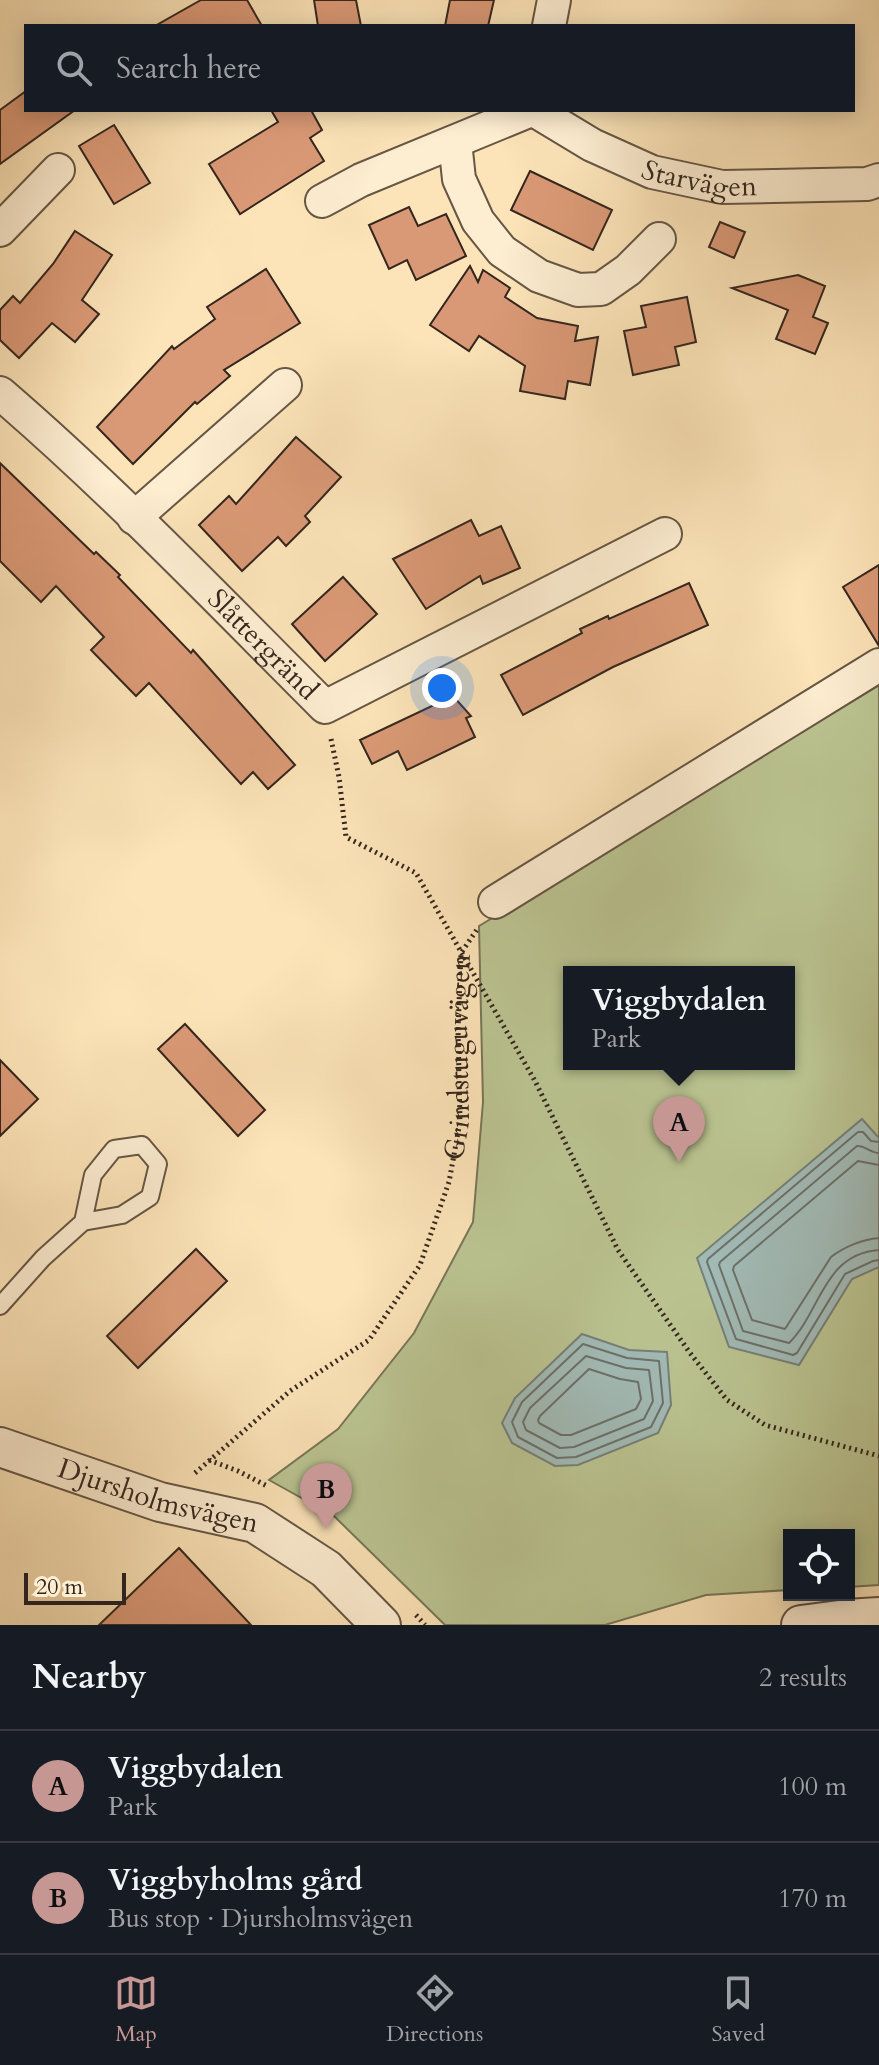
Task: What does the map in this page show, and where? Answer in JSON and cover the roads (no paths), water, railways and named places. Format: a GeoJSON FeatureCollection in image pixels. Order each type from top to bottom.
{"type":"FeatureCollection","features":[{"type":"Feature","properties":{"kind":"street"},"geometry":{"type":"LineString","coordinates":[[549,24],[554,0]]}},
{"type":"Feature","properties":{"kind":"street","name":"Starvägen"},"geometry":{"type":"LineString","coordinates":[[322,201],[361,180],[527,112]]}},
{"type":"Feature","properties":{"kind":"street","name":"Starvägen"},"geometry":{"type":"LineString","coordinates":[[535,112],[592,145],[652,172],[722,187],[867,184],[879,180]]}},
{"type":"Feature","properties":{"kind":"street"},"geometry":{"type":"LineString","coordinates":[[455,142],[459,179],[478,221],[502,251],[539,276],[578,290],[601,289],[628,270],[659,239]]}},
{"type":"Feature","properties":{"kind":"street"},"geometry":{"type":"LineString","coordinates":[[0,230],[58,170]]}},
{"type":"Feature","properties":{"kind":"street"},"geometry":{"type":"LineString","coordinates":[[134,518],[285,385]]}},
{"type":"Feature","properties":{"kind":"street","name":"Slåttergränd"},"geometry":{"type":"LineString","coordinates":[[0,393],[134,518],[325,707],[665,534]]}},
{"type":"Feature","properties":{"kind":"street"},"geometry":{"type":"LineString","coordinates":[[495,902],[879,665]]}},
{"type":"Feature","properties":{"kind":"street","name":"Djursholmsvägen"},"geometry":{"type":"LineString","coordinates":[[0,1447],[160,1502],[255,1523],[326,1569],[381,1625]]}},
{"type":"Feature","properties":{"kind":"street"},"geometry":{"type":"LineString","coordinates":[[801,1625],[879,1617]]}},
{"type":"Feature","properties":{"kind":"lane"},"geometry":{"type":"LineString","coordinates":[[0,1306],[43,1258],[83,1222],[122,1215],[150,1197],[158,1164],[142,1145],[114,1149],[93,1175],[83,1222]]}},
{"type":"Feature","properties":{"kind":"water"},"geometry":{"type":"Polygon","coordinates":[[[862,1119],[879,1138],[879,1267],[852,1279],[799,1365],[729,1347],[697,1258],[862,1119]]]}},
{"type":"Feature","properties":{"kind":"water"},"geometry":{"type":"Polygon","coordinates":[[[582,1334],[629,1350],[667,1352],[671,1405],[658,1433],[578,1465],[555,1466],[512,1443],[502,1423],[515,1398],[582,1334]]]}},
{"type":"Feature","properties":{"kind":"place","name":"Viggbydalen"},"geometry":{"type":"Point","coordinates":[679,1162]}},
{"type":"Feature","properties":{"kind":"place","name":"Viggbyholms gård"},"geometry":{"type":"Point","coordinates":[326,1529]}}]}
